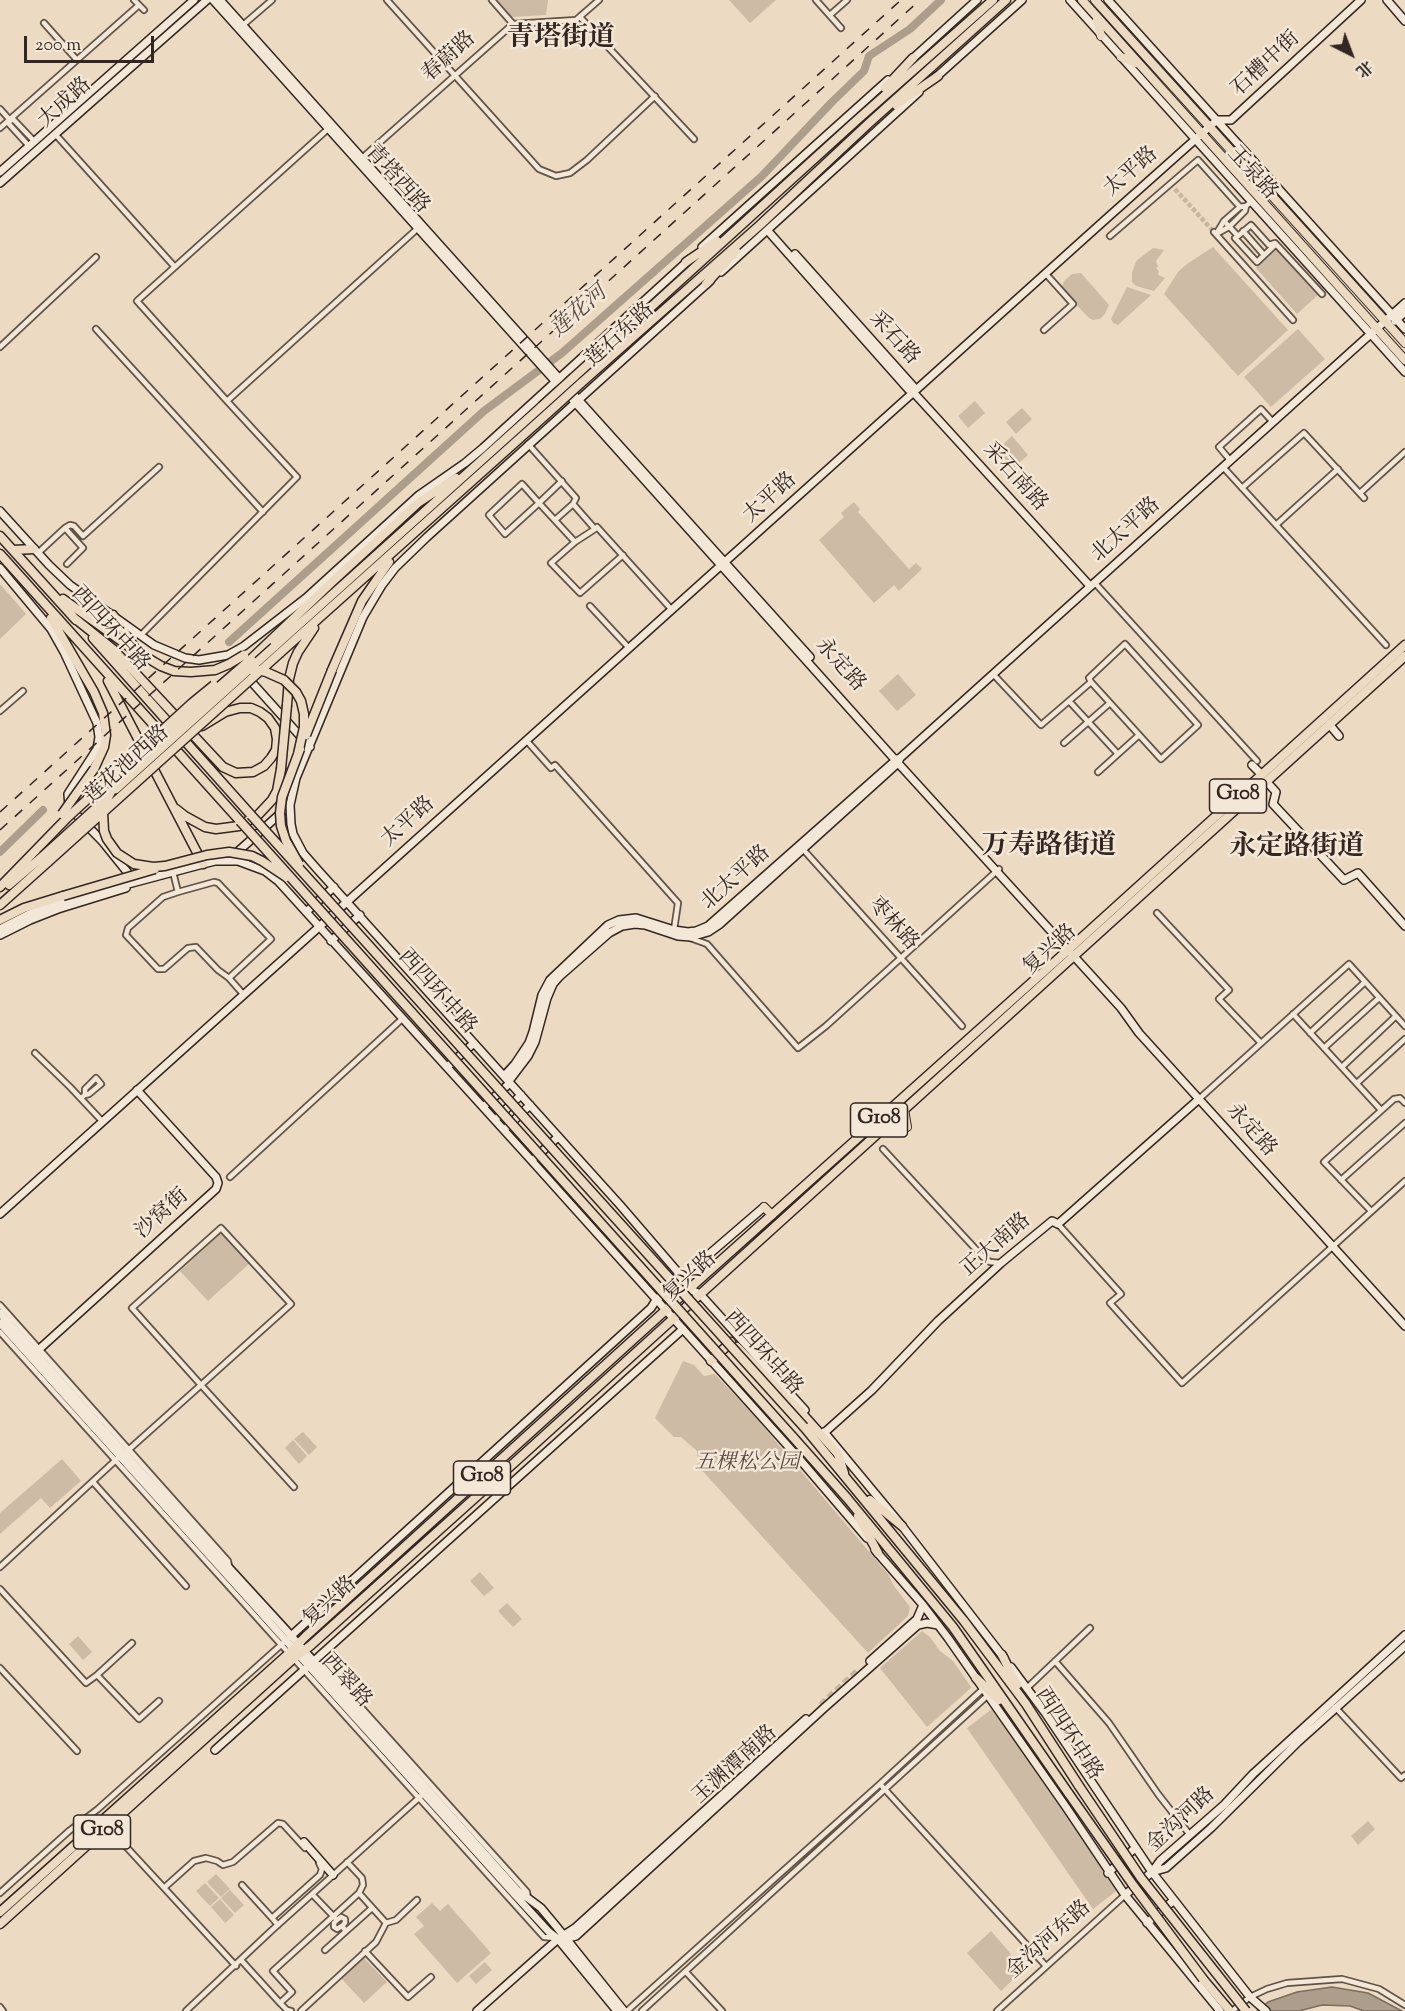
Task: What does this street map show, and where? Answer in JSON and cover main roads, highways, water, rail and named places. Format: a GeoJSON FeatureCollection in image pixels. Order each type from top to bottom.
{"type":"FeatureCollection","features":[{"type":"Feature","properties":{"kind":"highway","name":"莲石东路"},"geometry":{"type":"LineString","coordinates":[[577,380],[744,222],[993,0]]}},
{"type":"Feature","properties":{"kind":"highway","name":"莲石东路"},"geometry":{"type":"LineString","coordinates":[[577,380],[760,225],[868,123],[1006,0]]}},
{"type":"Feature","properties":{"kind":"highway"},"geometry":{"type":"LineString","coordinates":[[856,120],[913,58]]}},
{"type":"Feature","properties":{"kind":"highway"},"geometry":{"type":"LineString","coordinates":[[868,123],[938,76]]}},
{"type":"Feature","properties":{"kind":"highway"},"geometry":{"type":"LineString","coordinates":[[686,261],[744,222]]}},
{"type":"Feature","properties":{"kind":"highway"},"geometry":{"type":"LineString","coordinates":[[706,284],[760,225]]}},
{"type":"Feature","properties":{"kind":"highway"},"geometry":{"type":"LineString","coordinates":[[277,650],[326,612],[405,542],[577,380]]}},
{"type":"Feature","properties":{"kind":"highway"},"geometry":{"type":"LineString","coordinates":[[277,650],[472,469],[545,409]]}},
{"type":"Feature","properties":{"kind":"highway"},"geometry":{"type":"LineString","coordinates":[[169,869],[134,864],[117,853],[107,839],[102,821],[106,801],[117,781],[248,657],[286,626],[418,503],[472,469]]}},
{"type":"Feature","properties":{"kind":"highway","name":"西四环中路"},"geometry":{"type":"LineString","coordinates":[[0,536],[73,617],[113,649],[206,756],[251,815],[804,1427],[856,1488],[964,1621],[1026,1704],[1141,1878],[1246,2011]]}},
{"type":"Feature","properties":{"kind":"highway"},"geometry":{"type":"LineString","coordinates":[[307,877],[286,841],[281,826],[282,797],[362,600],[405,542]]}},
{"type":"Feature","properties":{"kind":"highway"},"geometry":{"type":"LineString","coordinates":[[13,550],[36,551]]}},
{"type":"Feature","properties":{"kind":"highway","name":"西四环中路"},"geometry":{"type":"LineString","coordinates":[[0,554],[847,1498],[953,1627],[1132,1885],[1203,1979],[1231,2011]]}},
{"type":"Feature","properties":{"kind":"highway"},"geometry":{"type":"LineString","coordinates":[[48,588],[146,658],[174,671],[214,670],[228,659],[248,657]]}},
{"type":"Feature","properties":{"kind":"highway"},"geometry":{"type":"LineString","coordinates":[[0,887],[43,843],[65,816],[94,769],[104,747],[106,735],[103,713],[94,692],[38,597]]}},
{"type":"Feature","properties":{"kind":"highway"},"geometry":{"type":"LineString","coordinates":[[169,799],[185,816],[205,827],[216,829],[239,826],[258,815],[272,800],[277,790],[281,769],[289,679],[293,663],[308,636],[326,612]]}},
{"type":"Feature","properties":{"kind":"highway"},"geometry":{"type":"LineString","coordinates":[[113,615],[133,646],[146,658]]}},
{"type":"Feature","properties":{"kind":"highway","name":"复兴路"},"geometry":{"type":"LineString","coordinates":[[0,1924],[296,1652],[306,1636],[689,1289],[1264,778],[1405,645]]}},
{"type":"Feature","properties":{"kind":"highway","name":"莲花池西路"},"geometry":{"type":"LineString","coordinates":[[0,892],[46,859],[191,733],[277,650]]}},
{"type":"Feature","properties":{"kind":"highway","name":"莲花池西路"},"geometry":{"type":"LineString","coordinates":[[0,905],[46,859],[277,650]]}},
{"type":"Feature","properties":{"kind":"highway"},"geometry":{"type":"LineString","coordinates":[[64,652],[94,692]]}},
{"type":"Feature","properties":{"kind":"highway","name":"复兴路"},"geometry":{"type":"LineString","coordinates":[[1264,778],[1405,656]]}},
{"type":"Feature","properties":{"kind":"highway"},"geometry":{"type":"LineString","coordinates":[[98,663],[203,864]]}},
{"type":"Feature","properties":{"kind":"highway"},"geometry":{"type":"LineString","coordinates":[[65,816],[192,702],[221,680],[245,670],[257,670],[276,675],[296,692],[304,714],[304,727],[298,754]]}},
{"type":"Feature","properties":{"kind":"highway"},"geometry":{"type":"LineString","coordinates":[[191,733],[225,712],[240,708],[260,711],[275,728],[276,750],[272,758],[254,772],[244,774],[230,770],[206,756]]}},
{"type":"Feature","properties":{"kind":"highway"},"geometry":{"type":"LineString","coordinates":[[0,920],[24,908],[169,869],[217,853],[240,854],[262,861],[298,886]]}},
{"type":"Feature","properties":{"kind":"highway","name":"复兴路"},"geometry":{"type":"LineString","coordinates":[[0,1912],[296,1652],[310,1646],[904,1109],[1071,951]]}},
{"type":"Feature","properties":{"kind":"highway"},"geometry":{"type":"LineString","coordinates":[[689,1289],[731,1342],[798,1409],[838,1454],[844,1475]]}},
{"type":"Feature","properties":{"kind":"highway"},"geometry":{"type":"LineString","coordinates":[[711,1361],[731,1342]]}},
{"type":"Feature","properties":{"kind":"highway"},"geometry":{"type":"LineString","coordinates":[[856,1488],[902,1526]]}},
{"type":"Feature","properties":{"kind":"highway"},"geometry":{"type":"LineString","coordinates":[[847,1498],[878,1553]]}},
{"type":"Feature","properties":{"kind":"highway"},"geometry":{"type":"LineString","coordinates":[[1002,1655],[1026,1704]]}},
{"type":"Feature","properties":{"kind":"highway"},"geometry":{"type":"LineString","coordinates":[[976,1678],[1012,1712]]}},
{"type":"Feature","properties":{"kind":"main road","name":"玉泉路"},"geometry":{"type":"LineString","coordinates":[[1082,0],[1140,64],[1199,136],[1222,156],[1288,229],[1373,331],[1405,360]]}},
{"type":"Feature","properties":{"kind":"main road","name":"玉泉路"},"geometry":{"type":"LineString","coordinates":[[1095,0],[1405,343]]}},
{"type":"Feature","properties":{"kind":"main road"},"geometry":{"type":"LineString","coordinates":[[1095,15],[1101,36]]}},
{"type":"Feature","properties":{"kind":"main road"},"geometry":{"type":"LineString","coordinates":[[1120,57],[1140,64]]}},
{"type":"Feature","properties":{"kind":"main road"},"geometry":{"type":"LineString","coordinates":[[904,1109],[907,1126]]}},
{"type":"Feature","properties":{"kind":"main road"},"geometry":{"type":"LineString","coordinates":[[764,1207],[772,1215]]}},
{"type":"Feature","properties":{"kind":"waterway","name":"莲花河"},"geometry":{"type":"LineString","coordinates":[[229,642],[484,411],[562,353],[762,176],[864,71],[869,56],[910,29],[941,0]]}},
{"type":"Feature","properties":{"kind":"waterway","name":"莲花河"},"geometry":{"type":"LineString","coordinates":[[0,852],[43,810]]}},
{"type":"Feature","properties":{"kind":"tunnel"},"geometry":{"type":"LineString","coordinates":[[1175,189],[1214,232]]}},
{"type":"Feature","properties":{"kind":"tunnel"},"geometry":{"type":"LineString","coordinates":[[821,1705],[858,1671]]}},
{"type":"Feature","properties":{"kind":"railway"},"geometry":{"type":"LineString","coordinates":[[0,812],[901,0]]}},
{"type":"Feature","properties":{"kind":"railway"},"geometry":{"type":"LineString","coordinates":[[0,830],[920,0]]}},
{"type":"Feature","properties":{"kind":"district","name":"青塔街道"},"geometry":{"type":"Point","coordinates":[561,40]}},
{"type":"Feature","properties":{"kind":"district","name":"万寿路街道"},"geometry":{"type":"Point","coordinates":[1049,848]}},
{"type":"Feature","properties":{"kind":"district","name":"永定路街道"},"geometry":{"type":"Point","coordinates":[1297,849]}},
{"type":"Feature","properties":{"kind":"park label","name":"五棵松公园"},"geometry":{"type":"Point","coordinates":[747,1464]}}]}
